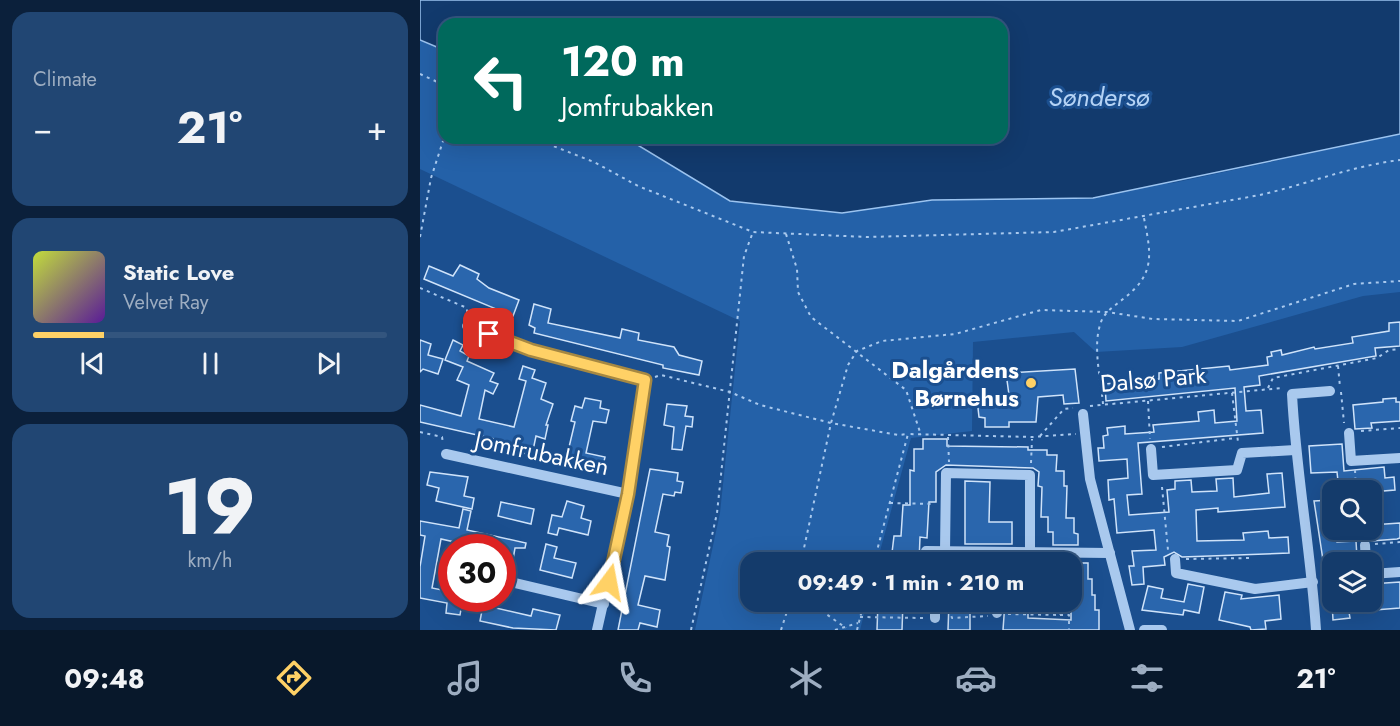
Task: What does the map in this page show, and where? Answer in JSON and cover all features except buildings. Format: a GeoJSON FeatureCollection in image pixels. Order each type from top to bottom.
{"type":"FeatureCollection","features":[{"type":"Feature","properties":{"kind":"street"},"geometry":{"type":"LineString","coordinates":[[467,326],[531,350],[645,380]]}},
{"type":"Feature","properties":{"kind":"street","name":"Jomfrubakken"},"geometry":{"type":"LineString","coordinates":[[597,630],[628,494],[645,380]]}},
{"type":"Feature","properties":{"kind":"street"},"geometry":{"type":"LineString","coordinates":[[1316,630],[1313,582],[1295,450],[1292,394],[1330,391]]}},
{"type":"Feature","properties":{"kind":"street","name":"Dalsø Park"},"geometry":{"type":"LineString","coordinates":[[1083,410],[1090,479],[1130,630]]}},
{"type":"Feature","properties":{"kind":"street"},"geometry":{"type":"LineString","coordinates":[[1350,433],[1351,462],[1400,458]]}},
{"type":"Feature","properties":{"kind":"street"},"geometry":{"type":"LineString","coordinates":[[1151,449],[1153,475],[1237,470],[1242,453],[1295,450]]}},
{"type":"Feature","properties":{"kind":"street","name":"Jomfrubakken"},"geometry":{"type":"LineString","coordinates":[[446,454],[628,494]]}},
{"type":"Feature","properties":{"kind":"street"},"geometry":{"type":"LineString","coordinates":[[940,552],[946,505],[946,473],[1030,475],[1030,552]]}},
{"type":"Feature","properties":{"kind":"street"},"geometry":{"type":"LineString","coordinates":[[1365,545],[1365,552]]}},
{"type":"Feature","properties":{"kind":"street"},"geometry":{"type":"LineString","coordinates":[[1082,555],[1110,553]]}},
{"type":"Feature","properties":{"kind":"street"},"geometry":{"type":"LineString","coordinates":[[1175,559],[1176,573],[1255,589],[1313,582]]}},
{"type":"Feature","properties":{"kind":"street"},"geometry":{"type":"LineString","coordinates":[[1382,573],[1400,572]]}},
{"type":"Feature","properties":{"kind":"street"},"geometry":{"type":"LineString","coordinates":[[516,583],[604,604]]}},
{"type":"Feature","properties":{"kind":"street"},"geometry":{"type":"LineString","coordinates":[[935,612],[935,618]]}},
{"type":"Feature","properties":{"kind":"street"},"geometry":{"type":"LineString","coordinates":[[1144,630],[1162,630]]}},
{"type":"Feature","properties":{"kind":"path"},"geometry":{"type":"LineString","coordinates":[[420,75],[438,82]]}},
{"type":"Feature","properties":{"kind":"path"},"geometry":{"type":"LineString","coordinates":[[420,237],[431,178],[442,144]]}},
{"type":"Feature","properties":{"kind":"path"},"geometry":{"type":"LineString","coordinates":[[548,144],[594,162],[638,186],[753,232],[867,237],[1054,232],[1144,218],[1260,195],[1319,177],[1400,160]]}},
{"type":"Feature","properties":{"kind":"path"},"geometry":{"type":"LineString","coordinates":[[1103,404],[1098,339],[1101,322],[1107,312],[1130,294],[1150,266],[1151,253],[1144,218]]}},
{"type":"Feature","properties":{"kind":"path"},"geometry":{"type":"LineString","coordinates":[[691,630],[717,513],[744,256],[753,232]]}},
{"type":"Feature","properties":{"kind":"path"},"geometry":{"type":"LineString","coordinates":[[786,234],[797,269],[798,292],[802,303],[811,316],[906,390],[921,435]]}},
{"type":"Feature","properties":{"kind":"path"},"geometry":{"type":"LineString","coordinates":[[803,552],[831,423],[848,365],[857,351],[882,341],[955,334],[1041,310],[1107,312],[1153,319],[1238,321],[1354,284],[1400,281]]}},
{"type":"Feature","properties":{"kind":"path"},"geometry":{"type":"LineString","coordinates":[[420,288],[467,308],[467,326]]}},
{"type":"Feature","properties":{"kind":"path","name":"Dalsø Park"},"geometry":{"type":"LineString","coordinates":[[1268,388],[1273,378],[1377,358],[1389,350],[1400,349]]}},
{"type":"Feature","properties":{"kind":"path"},"geometry":{"type":"LineString","coordinates":[[1338,365],[1345,433],[1400,428]]}},
{"type":"Feature","properties":{"kind":"path"},"geometry":{"type":"LineString","coordinates":[[645,380],[661,375],[730,392],[760,405],[831,423],[898,435],[908,434]]}},
{"type":"Feature","properties":{"kind":"path","name":"Dalsø Park"},"geometry":{"type":"LineString","coordinates":[[1083,410],[1103,404],[1268,388],[1281,388],[1292,394]]}},
{"type":"Feature","properties":{"kind":"path"},"geometry":{"type":"LineString","coordinates":[[1232,393],[1236,438],[1242,453]]}},
{"type":"Feature","properties":{"kind":"path"},"geometry":{"type":"LineString","coordinates":[[1148,401],[1151,449],[1236,438]]}},
{"type":"Feature","properties":{"kind":"path"},"geometry":{"type":"LineString","coordinates":[[1039,437],[1064,409],[1083,410]]}},
{"type":"Feature","properties":{"kind":"path"},"geometry":{"type":"LineString","coordinates":[[420,432],[442,437],[446,454]]}},
{"type":"Feature","properties":{"kind":"path"},"geometry":{"type":"LineString","coordinates":[[948,436],[950,474]]}},
{"type":"Feature","properties":{"kind":"path"},"geometry":{"type":"LineString","coordinates":[[1030,475],[1032,437]]}},
{"type":"Feature","properties":{"kind":"path"},"geometry":{"type":"LineString","coordinates":[[1354,461],[1355,480]]}},
{"type":"Feature","properties":{"kind":"path"},"geometry":{"type":"LineString","coordinates":[[1161,474],[1169,559],[1252,558]]}},
{"type":"Feature","properties":{"kind":"path"},"geometry":{"type":"LineString","coordinates":[[890,502],[946,505]]}},
{"type":"Feature","properties":{"kind":"path"},"geometry":{"type":"LineString","coordinates":[[1365,545],[1400,542]]}},
{"type":"Feature","properties":{"kind":"path"},"geometry":{"type":"LineString","coordinates":[[781,630],[787,612]]}},
{"type":"Feature","properties":{"kind":"path"},"geometry":{"type":"LineString","coordinates":[[823,612],[846,628]]}},
{"type":"Feature","properties":{"kind":"path"},"geometry":{"type":"LineString","coordinates":[[856,630],[861,612]]}},
{"type":"Feature","properties":{"kind":"path"},"geometry":{"type":"LineString","coordinates":[[860,617],[935,618],[950,612],[952,618],[987,617],[997,614],[1069,615],[1070,630]]}},
{"type":"Feature","properties":{"kind":"path"},"geometry":{"type":"LineString","coordinates":[[835,630],[858,623]]}},
{"type":"Feature","properties":{"kind":"shaded area"},"geometry":{"type":"Polygon","coordinates":[[[420,40],[438,48],[438,144],[636,144],[730,201],[842,213],[932,200],[1173,183],[1400,134],[1400,292],[1363,296],[1182,347],[1096,352],[1074,332],[973,342],[972,431],[911,438],[880,552],[740,552],[740,612],[864,612],[860,630],[695,630],[720,513],[740,321],[420,169],[420,40]]]}},
{"type":"Feature","properties":{"kind":"water","name":"Søndersø"},"geometry":{"type":"Polygon","coordinates":[[[420,0],[1400,0],[1400,134],[1093,198],[932,200],[842,213],[730,201],[636,144],[1008,144],[1008,18],[438,18],[438,48],[420,40],[420,0]]]}},
{"type":"Feature","properties":{"kind":"place","name":"Dalgårdens Børnehus"},"geometry":{"type":"Point","coordinates":[1031,383]}},
{"type":"Feature","properties":{"kind":"route"},"geometry":{"type":"LineString","coordinates":[[489,334],[531,350],[645,380],[628,494],[609,582]]}}]}
